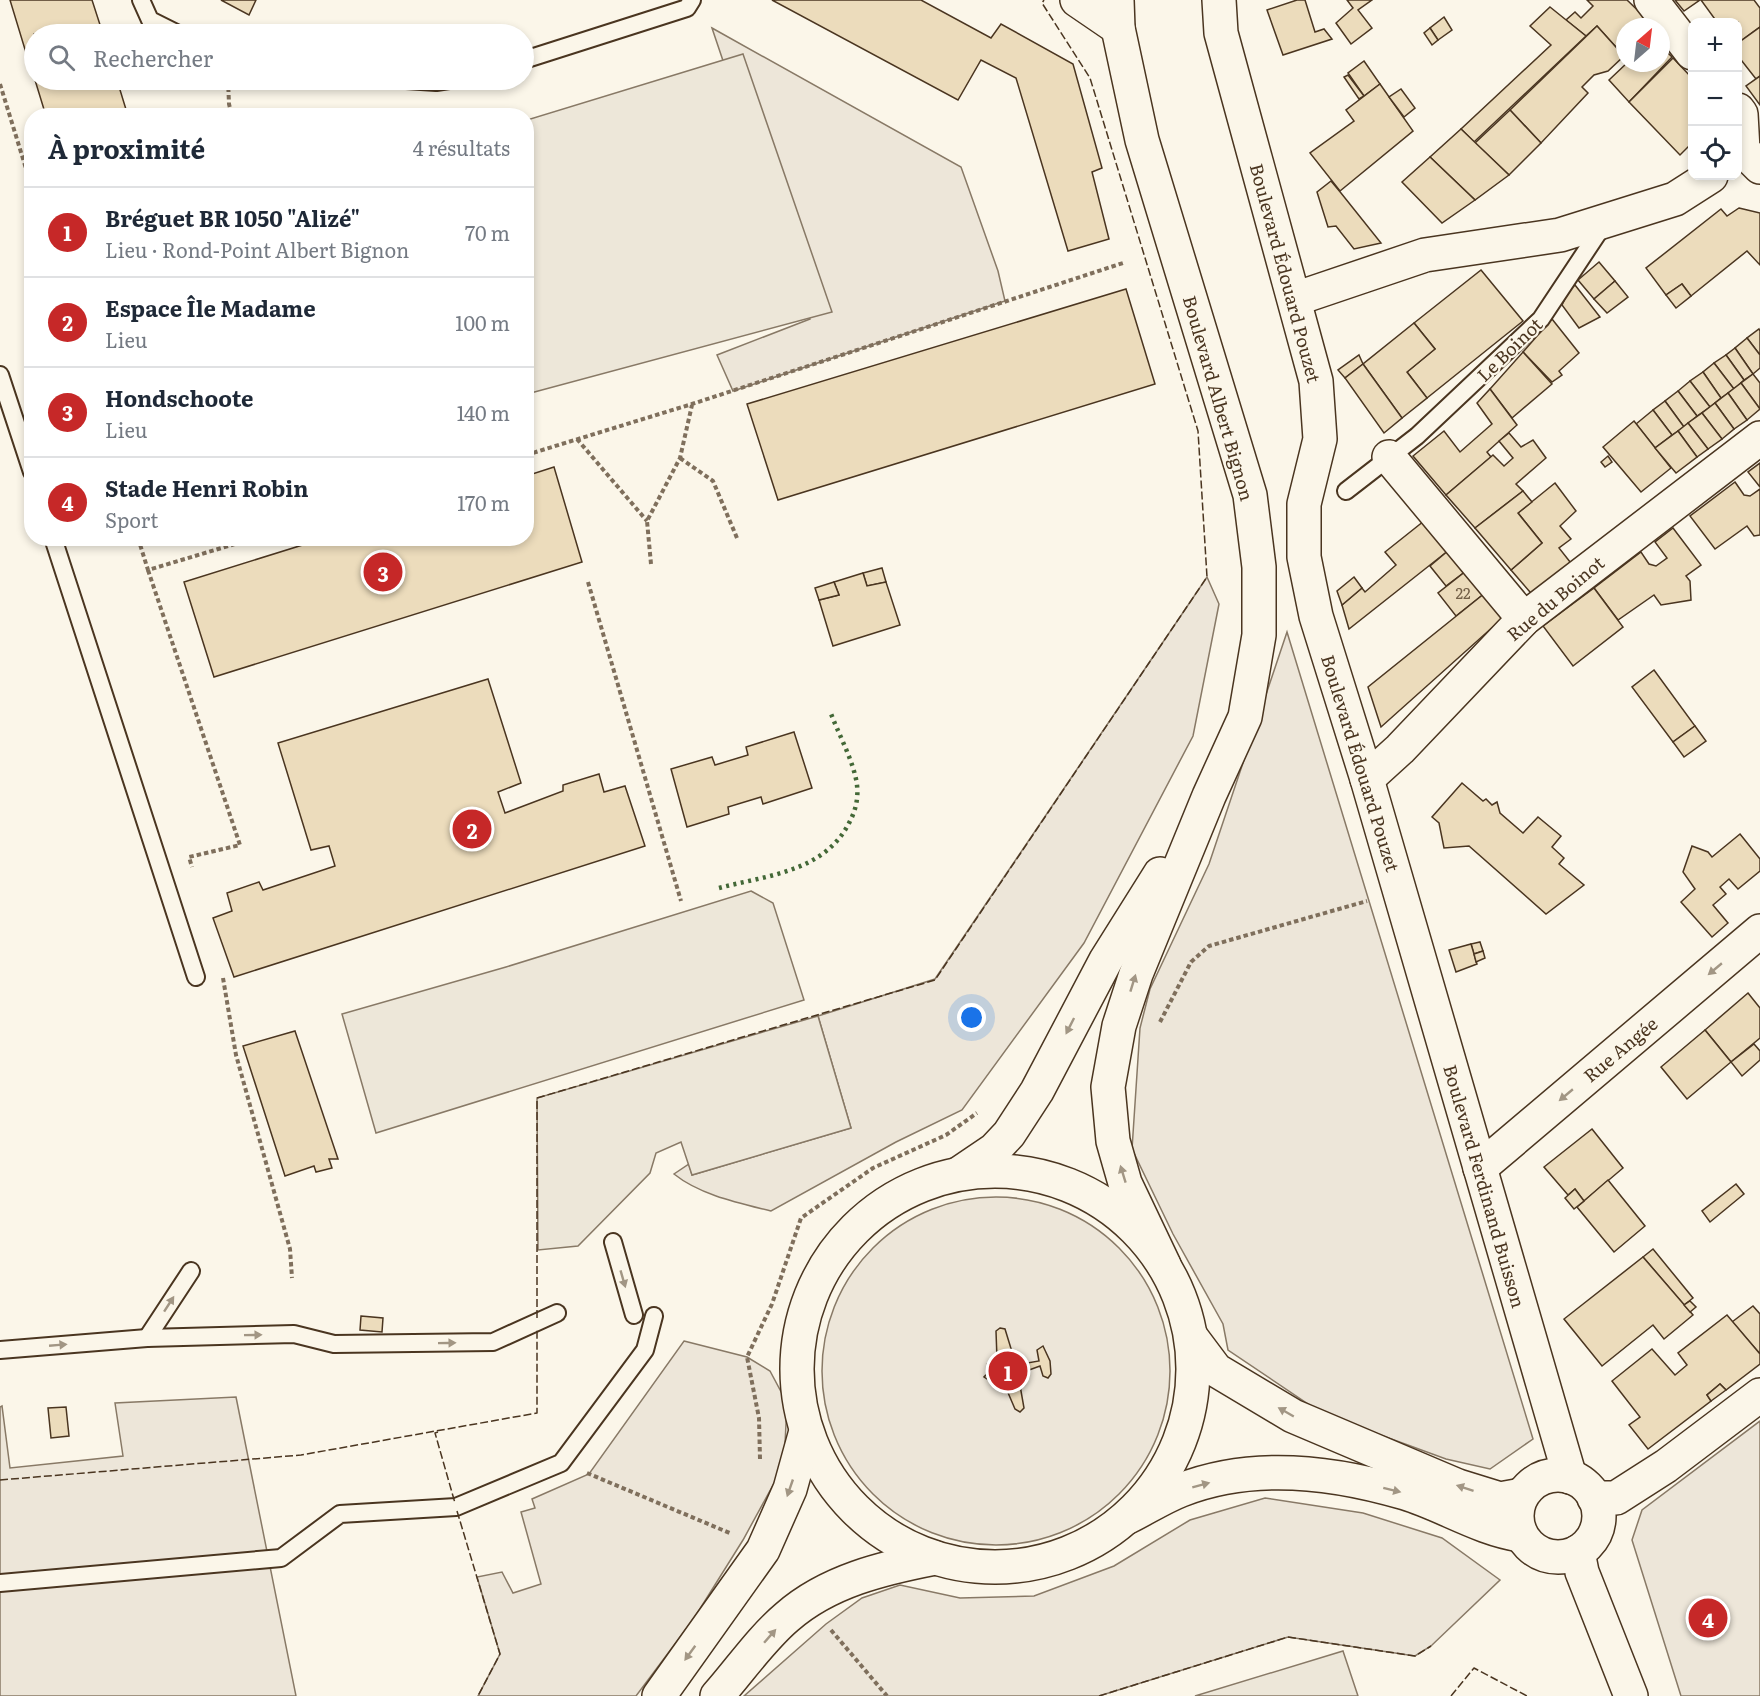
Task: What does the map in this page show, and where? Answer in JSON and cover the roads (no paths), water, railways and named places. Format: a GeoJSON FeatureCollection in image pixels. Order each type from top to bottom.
{"type":"FeatureCollection","features":[{"type":"Feature","properties":{"kind":"street"},"geometry":{"type":"LineString","coordinates":[[1077,0],[1118,14]]}},
{"type":"Feature","properties":{"kind":"street","name":"Boulevard Édouard Pouzet"},"geometry":{"type":"LineString","coordinates":[[1219,0],[1221,33],[1316,381],[1320,439],[1304,504],[1304,557],[1316,616],[1367,779],[1400,896]]}},
{"type":"Feature","properties":{"kind":"street"},"geometry":{"type":"LineString","coordinates":[[1651,0],[1688,48]]}},
{"type":"Feature","properties":{"kind":"street","name":"Boulevard Albert Bignon"},"geometry":{"type":"LineString","coordinates":[[1118,14],[1142,140],[1250,495],[1258,567],[1259,635],[1245,717],[1209,796]]}},
{"type":"Feature","properties":{"kind":"street"},"geometry":{"type":"LineString","coordinates":[[1742,121],[1747,157]]}},
{"type":"Feature","properties":{"kind":"street"},"geometry":{"type":"LineString","coordinates":[[1295,299],[1425,255],[1560,235],[1676,200],[1705,180]]}},
{"type":"Feature","properties":{"kind":"street","name":"Rue du Boinot"},"geometry":{"type":"LineString","coordinates":[[1367,779],[1400,749],[1524,619],[1760,438]]}},
{"type":"Feature","properties":{"kind":"street"},"geometry":{"type":"LineString","coordinates":[[1389,457],[1524,619]]}},
{"type":"Feature","properties":{"kind":"street"},"geometry":{"type":"LineString","coordinates":[[960,1173],[994,1150],[1015,1125],[1037,1091],[1106,960],[1209,796]]}},
{"type":"Feature","properties":{"kind":"street"},"geometry":{"type":"LineString","coordinates":[[1128,1517],[1157,1485],[1183,1436],[1194,1383],[1192,1338],[1182,1300],[1125,1183],[1113,1141],[1108,1087],[1119,1026],[1136,974],[1209,796]]}},
{"type":"Feature","properties":{"kind":"street","name":"Boulevard Ferdinand Buisson"},"geometry":{"type":"LineString","coordinates":[[1400,896],[1570,1477]]}},
{"type":"Feature","properties":{"kind":"street","name":"Rue Angée"},"geometry":{"type":"LineString","coordinates":[[1480,1168],[1760,931]]}},
{"type":"Feature","properties":{"kind":"street"},"geometry":{"type":"LineString","coordinates":[[1164,1265],[1131,1224],[1110,1208],[1080,1190],[1038,1175],[1012,1171],[960,1173],[915,1187],[894,1197],[857,1226],[828,1261],[806,1305],[797,1353],[798,1393],[806,1431],[830,1479],[846,1500],[887,1535],[935,1558],[969,1566],[1003,1567],[1037,1563],[1070,1553],[1101,1537],[1128,1517],[1181,1490],[1261,1472],[1338,1477],[1406,1493],[1502,1532],[1521,1534]]}},
{"type":"Feature","properties":{"kind":"street"},"geometry":{"type":"LineString","coordinates":[[1192,1338],[1216,1370],[1293,1416],[1458,1486],[1500,1499],[1522,1496]]}},
{"type":"Feature","properties":{"kind":"street"},"geometry":{"type":"LineString","coordinates":[[1594,1498],[1616,1498],[1666,1466],[1760,1395]]}},
{"type":"Feature","properties":{"kind":"street"},"geometry":{"type":"LineString","coordinates":[[659,1696],[763,1550],[790,1489],[806,1431]]}},
{"type":"Feature","properties":{"kind":"street"},"geometry":{"type":"LineString","coordinates":[[1556,1475],[1570,1477],[1580,1482],[1594,1498],[1598,1510],[1595,1535],[1578,1552],[1556,1558],[1545,1556],[1527,1544],[1521,1534],[1517,1521],[1517,1508],[1522,1496],[1531,1485],[1543,1478],[1556,1475]]}},
{"type":"Feature","properties":{"kind":"street"},"geometry":{"type":"LineString","coordinates":[[1578,1552],[1582,1572],[1631,1696]]}},
{"type":"Feature","properties":{"kind":"street"},"geometry":{"type":"LineString","coordinates":[[717,1696],[785,1618],[807,1601],[852,1579],[896,1565],[935,1558]]}},
{"type":"Feature","properties":{"kind":"lane"},"geometry":{"type":"LineString","coordinates":[[141,0],[150,20],[158,24]]}},
{"type":"Feature","properties":{"kind":"lane"},"geometry":{"type":"LineString","coordinates":[[534,57],[687,8],[692,0]]}},
{"type":"Feature","properties":{"kind":"lane","name":"Le Boinot"},"geometry":{"type":"LineString","coordinates":[[1346,491],[1417,436],[1542,319],[1606,221]]}},
{"type":"Feature","properties":{"kind":"lane"},"geometry":{"type":"LineString","coordinates":[[0,375],[24,448]]}},
{"type":"Feature","properties":{"kind":"lane"},"geometry":{"type":"LineString","coordinates":[[56,546],[196,977]]}},
{"type":"Feature","properties":{"kind":"lane"},"geometry":{"type":"LineString","coordinates":[[613,1242],[634,1315]]}},
{"type":"Feature","properties":{"kind":"lane"},"geometry":{"type":"LineString","coordinates":[[147,1338],[191,1270]]}},
{"type":"Feature","properties":{"kind":"lane"},"geometry":{"type":"LineString","coordinates":[[0,1350],[147,1338],[294,1334],[334,1344],[493,1342],[557,1313]]}},
{"type":"Feature","properties":{"kind":"lane"},"geometry":{"type":"LineString","coordinates":[[0,1582],[280,1558],[340,1514],[456,1507],[561,1463],[645,1350],[654,1316]]}},
{"type":"Feature","properties":{"kind":"place","name":"Hondschoote"},"geometry":{"type":"Point","coordinates":[383,572]}},
{"type":"Feature","properties":{"kind":"place","name":"Espace Île Madame"},"geometry":{"type":"Point","coordinates":[472,829]}},
{"type":"Feature","properties":{"kind":"place","name":"Bréguet BR 1050 \"Alizé\""},"geometry":{"type":"Point","coordinates":[1008,1371]}},
{"type":"Feature","properties":{"kind":"place","name":"Stade Henri Robin"},"geometry":{"type":"Point","coordinates":[1708,1618]}}]}
